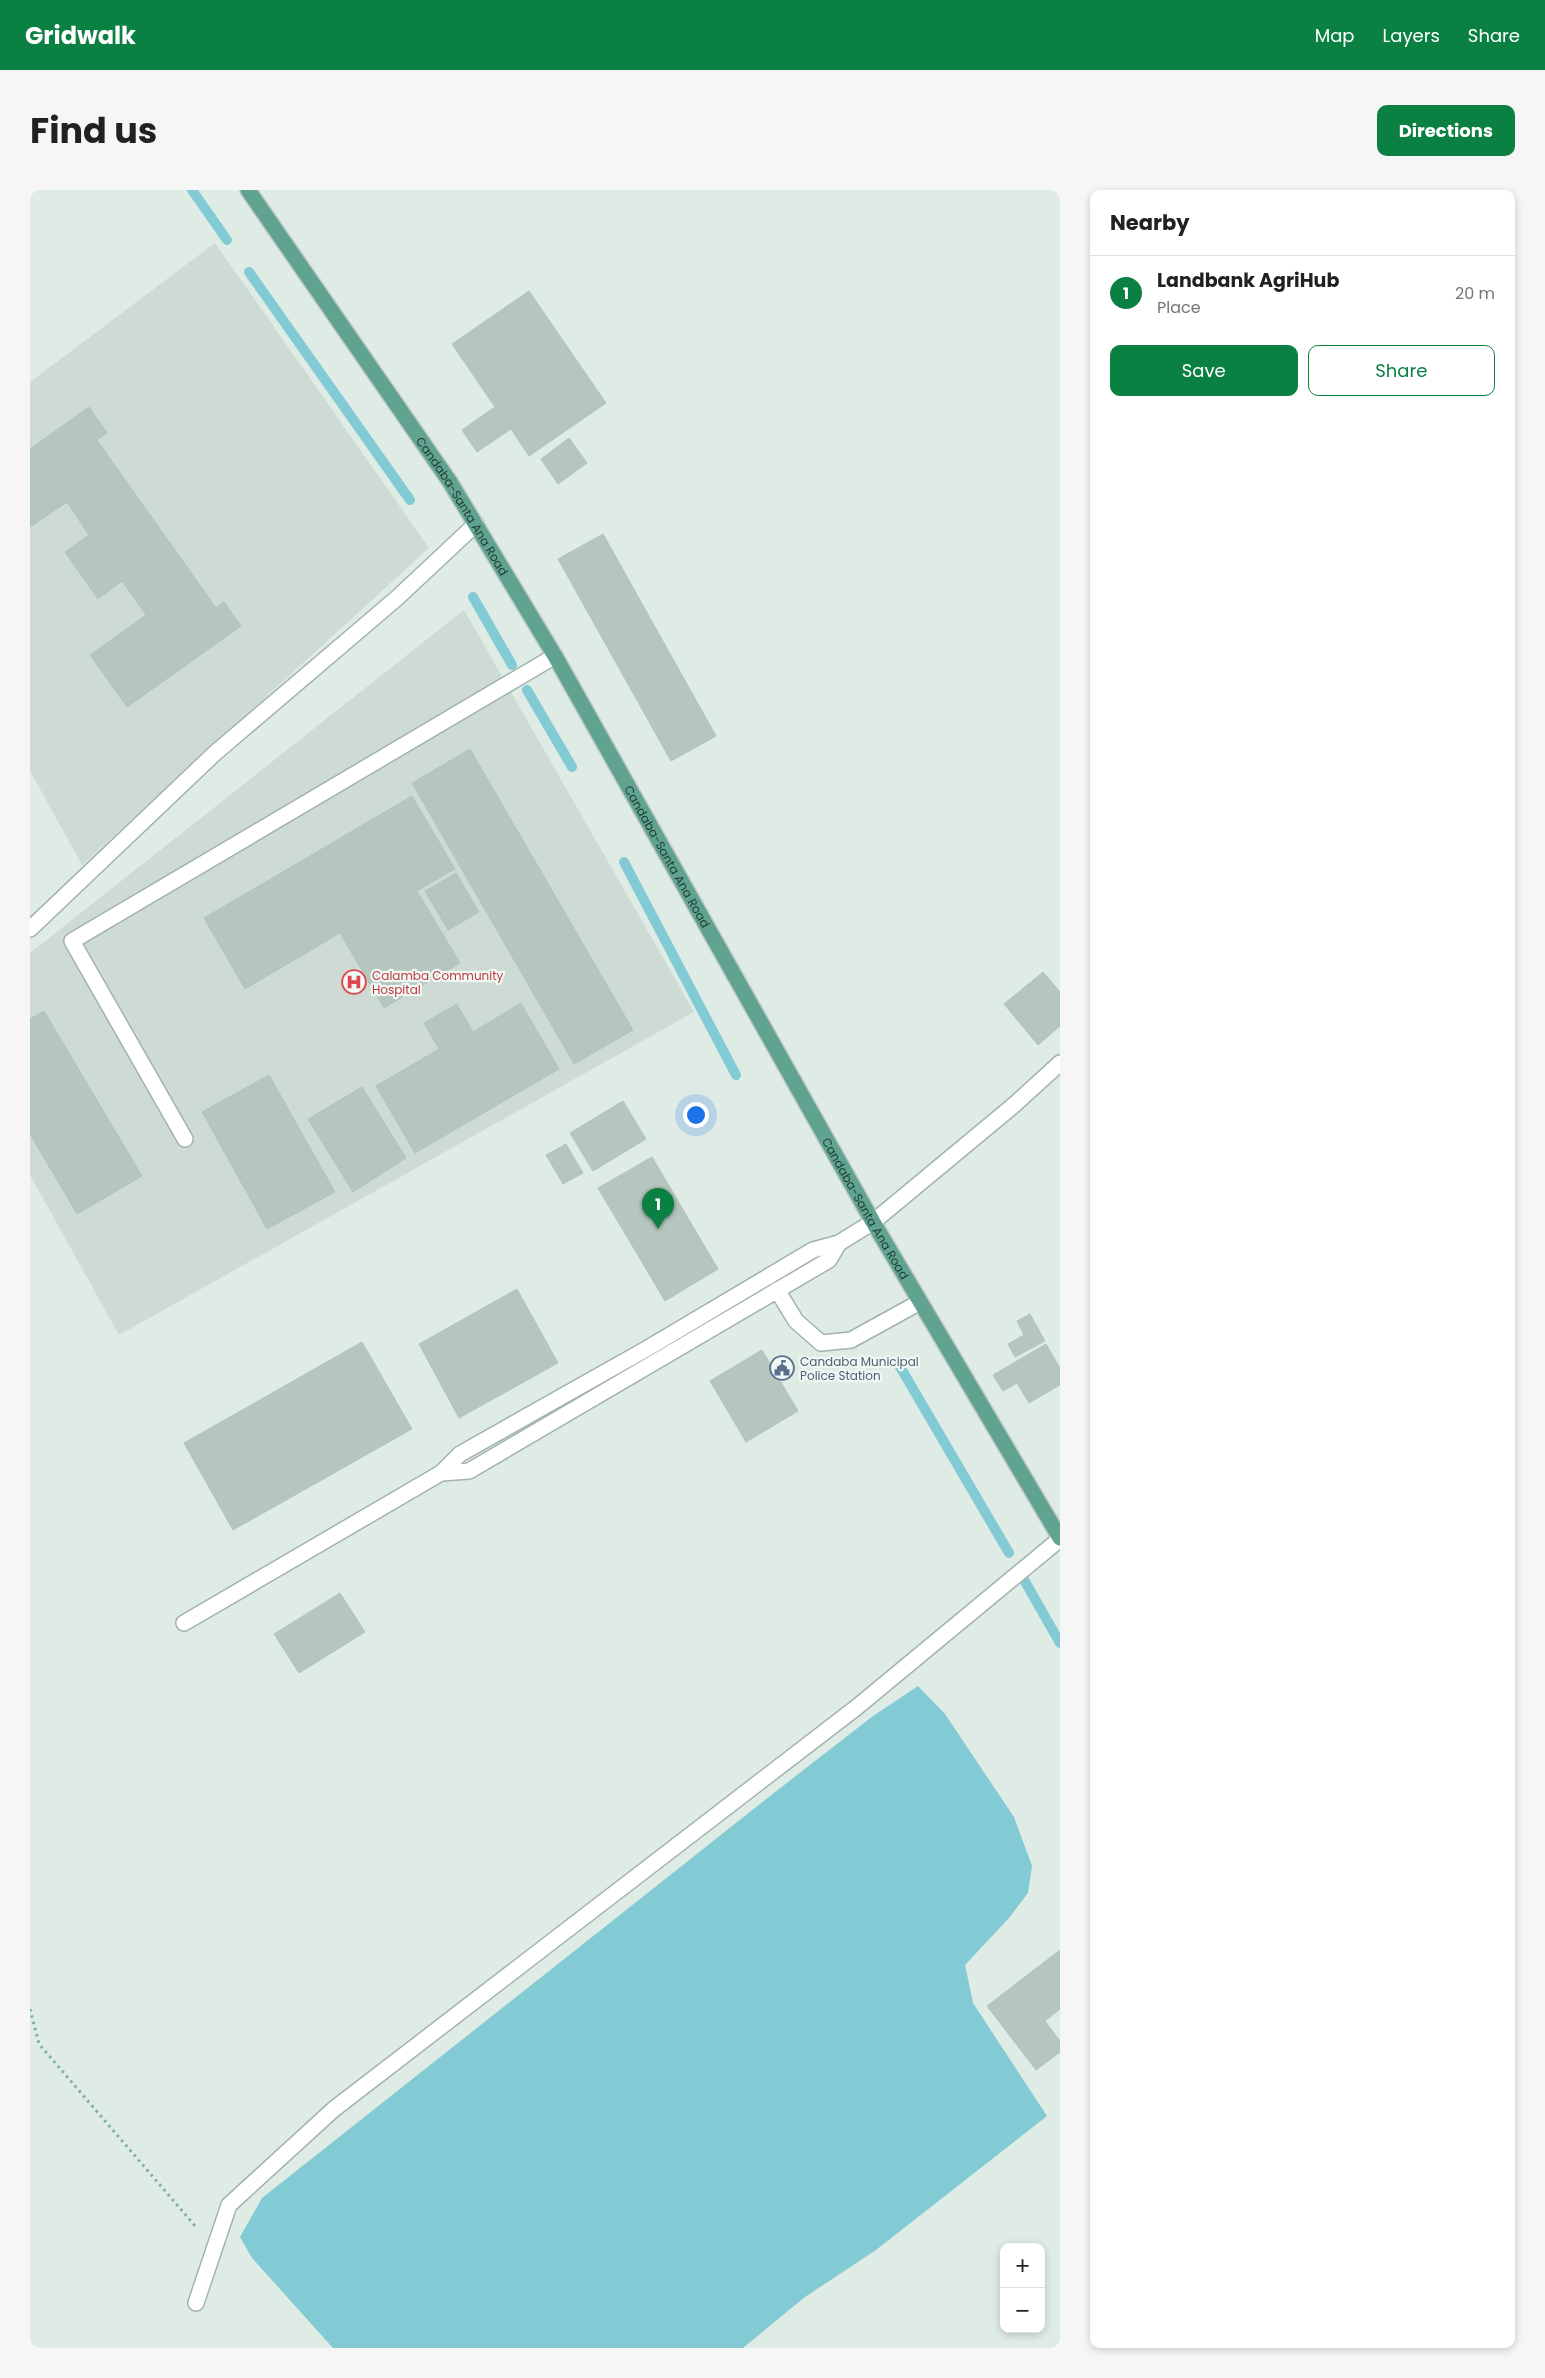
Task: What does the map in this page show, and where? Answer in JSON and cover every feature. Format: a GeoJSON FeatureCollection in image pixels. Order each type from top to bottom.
{"type":"FeatureCollection","features":[{"type":"Feature","properties":{"kind":"main road","name":"Candaba-Santa Ana Road"},"geometry":{"type":"LineString","coordinates":[[248,190],[446,475],[476,524],[555,656],[873,1222],[1060,1539]]}},
{"type":"Feature","properties":{"kind":"street"},"geometry":{"type":"LineString","coordinates":[[30,929],[214,754],[397,598],[476,524]]}},
{"type":"Feature","properties":{"kind":"street"},"geometry":{"type":"LineString","coordinates":[[185,1139],[72,941],[555,656]]}},
{"type":"Feature","properties":{"kind":"street"},"geometry":{"type":"LineString","coordinates":[[184,1623],[441,1473],[460,1454],[648,1348],[812,1250],[839,1243],[873,1222],[1014,1105],[1060,1063]]}},
{"type":"Feature","properties":{"kind":"street"},"geometry":{"type":"LineString","coordinates":[[441,1473],[469,1471],[829,1260],[839,1243]]}},
{"type":"Feature","properties":{"kind":"street"},"geometry":{"type":"LineString","coordinates":[[777,1290],[796,1321],[821,1343],[851,1340],[920,1302]]}},
{"type":"Feature","properties":{"kind":"street"},"geometry":{"type":"LineString","coordinates":[[196,2302],[228,2205],[334,2109],[857,1707],[1060,1539]]}},
{"type":"Feature","properties":{"kind":"path"},"geometry":{"type":"LineString","coordinates":[[30,2009],[39,2044],[214,2249]]}},
{"type":"Feature","properties":{"kind":"shaded area"},"geometry":{"type":"Polygon","coordinates":[[[215,243],[429,548],[82,865],[30,771],[30,382],[215,243]]]}},
{"type":"Feature","properties":{"kind":"shaded area","name":"Calamba Community Hospital"},"geometry":{"type":"Polygon","coordinates":[[[464,610],[694,1012],[119,1335],[30,1175],[30,953],[464,610]]]}},
{"type":"Feature","properties":{"kind":"water"},"geometry":{"type":"Polygon","coordinates":[[[918,1686],[945,1714],[1014,1817],[1032,1866],[1028,1893],[1009,1918],[965,1965],[973,2003],[1047,2116],[876,2250],[805,2297],[743,2348],[333,2348],[252,2258],[240,2237],[262,2198],[779,1789],[873,1716],[918,1686]]]}},
{"type":"Feature","properties":{"kind":"building"},"geometry":{"type":"Polygon","coordinates":[[[529,291],[606,403],[529,456],[511,429],[477,452],[462,430],[495,407],[452,344],[529,291]]]}},
{"type":"Feature","properties":{"kind":"building"},"geometry":{"type":"Polygon","coordinates":[[[89,407],[107,433],[97,440],[216,608],[224,602],[241,626],[127,707],[90,655],[146,615],[122,581],[98,599],[65,552],[89,535],[67,502],[30,527],[30,449],[89,407]]]}},
{"type":"Feature","properties":{"kind":"building"},"geometry":{"type":"Polygon","coordinates":[[[569,438],[587,463],[558,484],[541,459],[569,438]]]}},
{"type":"Feature","properties":{"kind":"building"},"geometry":{"type":"Polygon","coordinates":[[[603,534],[716,736],[671,761],[558,559],[603,534]]]}},
{"type":"Feature","properties":{"kind":"building"},"geometry":{"type":"Polygon","coordinates":[[[470,749],[633,1030],[574,1064],[412,783],[470,749]]]}},
{"type":"Feature","properties":{"kind":"building"},"geometry":{"type":"Polygon","coordinates":[[[412,796],[455,869],[417,891],[460,963],[384,1008],[340,933],[245,989],[204,918],[412,796]]]}},
{"type":"Feature","properties":{"kind":"building"},"geometry":{"type":"Polygon","coordinates":[[[456,873],[479,912],[448,930],[425,891],[456,873]]]}},
{"type":"Feature","properties":{"kind":"building"},"geometry":{"type":"Polygon","coordinates":[[[1043,972],[1060,992],[1060,1026],[1038,1045],[1004,1004],[1043,972]]]}},
{"type":"Feature","properties":{"kind":"building"},"geometry":{"type":"Polygon","coordinates":[[[521,1003],[559,1069],[415,1153],[376,1086],[439,1049],[424,1023],[457,1004],[473,1032],[521,1003]]]}},
{"type":"Feature","properties":{"kind":"building"},"geometry":{"type":"Polygon","coordinates":[[[44,1011],[142,1176],[77,1214],[30,1134],[30,1019],[44,1011]]]}},
{"type":"Feature","properties":{"kind":"building"},"geometry":{"type":"Polygon","coordinates":[[[269,1075],[335,1192],[267,1229],[202,1112],[269,1075]]]}},
{"type":"Feature","properties":{"kind":"building"},"geometry":{"type":"Polygon","coordinates":[[[362,1087],[406,1158],[353,1192],[308,1119],[362,1087]]]}},
{"type":"Feature","properties":{"kind":"building"},"geometry":{"type":"Polygon","coordinates":[[[623,1101],[646,1139],[593,1171],[570,1133],[623,1101]]]}},
{"type":"Feature","properties":{"kind":"building"},"geometry":{"type":"Polygon","coordinates":[[[566,1144],[583,1173],[563,1184],[546,1155],[566,1144]]]}},
{"type":"Feature","properties":{"kind":"building"},"geometry":{"type":"Polygon","coordinates":[[[652,1157],[718,1269],[665,1301],[598,1188],[652,1157]]]}},
{"type":"Feature","properties":{"kind":"building"},"geometry":{"type":"Polygon","coordinates":[[[517,1289],[558,1363],[459,1418],[419,1344],[517,1289]]]}},
{"type":"Feature","properties":{"kind":"building"},"geometry":{"type":"Polygon","coordinates":[[[1030,1314],[1045,1341],[1015,1357],[1008,1344],[1024,1335],[1017,1321],[1030,1314]]]}},
{"type":"Feature","properties":{"kind":"building"},"geometry":{"type":"Polygon","coordinates":[[[362,1342],[412,1429],[233,1530],[184,1443],[362,1342]]]}},
{"type":"Feature","properties":{"kind":"building"},"geometry":{"type":"Polygon","coordinates":[[[1046,1344],[1060,1368],[1060,1385],[1029,1403],[1017,1383],[1003,1391],[993,1375],[1046,1344]]]}},
{"type":"Feature","properties":{"kind":"building"},"geometry":{"type":"Polygon","coordinates":[[[762,1350],[798,1411],[746,1442],[710,1381],[762,1350]]]}},
{"type":"Feature","properties":{"kind":"building"},"geometry":{"type":"Polygon","coordinates":[[[340,1593],[365,1632],[299,1673],[274,1634],[340,1593]]]}},
{"type":"Feature","properties":{"kind":"building"},"geometry":{"type":"Polygon","coordinates":[[[1060,1950],[1060,2009],[1045,2021],[1060,2041],[1060,2052],[1036,2070],[987,2006],[1060,1950]]]}},
{"type":"Feature","properties":{"kind":"waterway"},"geometry":{"type":"LineString","coordinates":[[192,190],[227,240]]}},
{"type":"Feature","properties":{"kind":"waterway"},"geometry":{"type":"LineString","coordinates":[[249,272],[410,500]]}},
{"type":"Feature","properties":{"kind":"waterway"},"geometry":{"type":"LineString","coordinates":[[473,597],[512,665]]}},
{"type":"Feature","properties":{"kind":"waterway"},"geometry":{"type":"LineString","coordinates":[[527,690],[572,767]]}},
{"type":"Feature","properties":{"kind":"waterway"},"geometry":{"type":"LineString","coordinates":[[624,862],[736,1075]]}},
{"type":"Feature","properties":{"kind":"waterway"},"geometry":{"type":"LineString","coordinates":[[899,1365],[1009,1553]]}},
{"type":"Feature","properties":{"kind":"waterway"},"geometry":{"type":"LineString","coordinates":[[1023,1578],[1060,1643]]}},
{"type":"Feature","properties":{"kind":"place","name":"Calamba Community Hospital"},"geometry":{"type":"Point","coordinates":[354,982]}},
{"type":"Feature","properties":{"kind":"place","name":"Landbank AgriHub"},"geometry":{"type":"Point","coordinates":[658,1229]}},
{"type":"Feature","properties":{"kind":"place","name":"Candaba Municipal Police Station"},"geometry":{"type":"Point","coordinates":[782,1368]}}]}
